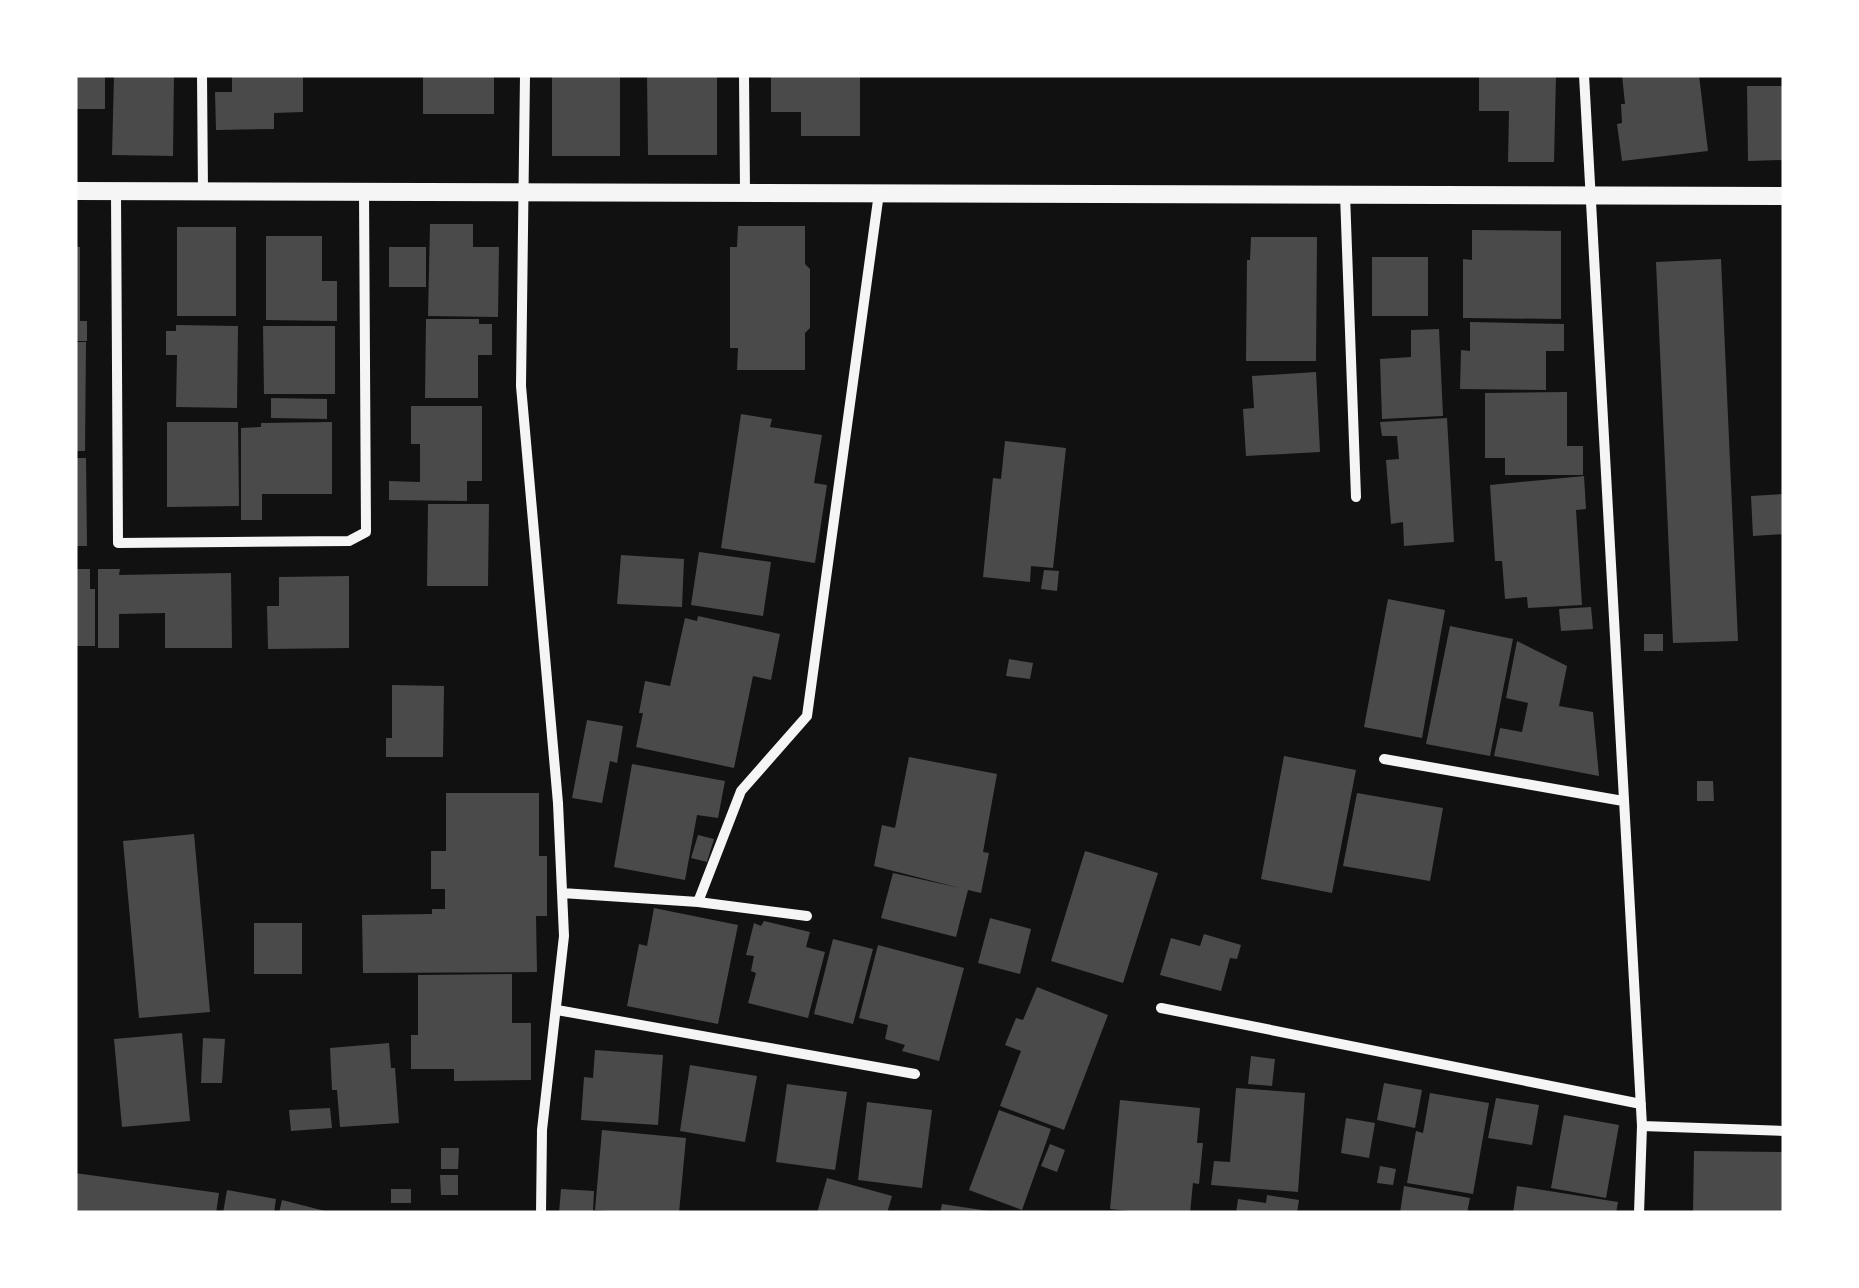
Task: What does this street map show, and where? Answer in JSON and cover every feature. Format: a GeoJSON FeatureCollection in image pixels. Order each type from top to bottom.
{"type":"FeatureCollection","features":[{"type":"Feature","properties":{"kind":"street"},"geometry":{"type":"LineString","coordinates":[[202,75],[203,192]]}},
{"type":"Feature","properties":{"kind":"street"},"geometry":{"type":"LineString","coordinates":[[525,75],[521,386],[558,803],[564,936],[542,1130],[542,1213]]}},
{"type":"Feature","properties":{"kind":"street"},"geometry":{"type":"LineString","coordinates":[[744,75],[746,193]]}},
{"type":"Feature","properties":{"kind":"street"},"geometry":{"type":"LineString","coordinates":[[1584,75],[1641,1104],[1639,1213]]}},
{"type":"Feature","properties":{"kind":"street"},"geometry":{"type":"LineString","coordinates":[[75,191],[1784,196]]}},
{"type":"Feature","properties":{"kind":"street"},"geometry":{"type":"LineString","coordinates":[[116,192],[118,543],[349,541],[366,532],[364,192]]}},
{"type":"Feature","properties":{"kind":"street"},"geometry":{"type":"LineString","coordinates":[[698,902],[741,790],[807,716],[879,193]]}},
{"type":"Feature","properties":{"kind":"street"},"geometry":{"type":"LineString","coordinates":[[1345,194],[1356,497]]}},
{"type":"Feature","properties":{"kind":"street"},"geometry":{"type":"LineString","coordinates":[[1384,759],[1623,800]]}},
{"type":"Feature","properties":{"kind":"street"},"geometry":{"type":"LineString","coordinates":[[562,894],[698,902],[807,916]]}},
{"type":"Feature","properties":{"kind":"street"},"geometry":{"type":"LineString","coordinates":[[1161,1008],[1641,1104]]}},
{"type":"Feature","properties":{"kind":"street"},"geometry":{"type":"LineString","coordinates":[[557,1010],[914,1074]]}},
{"type":"Feature","properties":{"kind":"street"},"geometry":{"type":"LineString","coordinates":[[1642,1126],[1784,1131]]}},
{"type":"Feature","properties":{"kind":"building"},"geometry":{"type":"Polygon","coordinates":[[[75,75],[105,75],[105,109],[75,109],[75,75]]]}},
{"type":"Feature","properties":{"kind":"building"},"geometry":{"type":"Polygon","coordinates":[[[114,75],[174,75],[173,156],[112,155],[114,75]]]}},
{"type":"Feature","properties":{"kind":"building"},"geometry":{"type":"Polygon","coordinates":[[[232,75],[303,75],[303,112],[274,113],[274,129],[216,130],[215,92],[232,92],[232,75]]]}},
{"type":"Feature","properties":{"kind":"building"},"geometry":{"type":"Polygon","coordinates":[[[423,75],[494,75],[494,114],[423,114],[423,75]]]}},
{"type":"Feature","properties":{"kind":"building"},"geometry":{"type":"Polygon","coordinates":[[[552,75],[620,75],[620,156],[552,156],[552,75]]]}},
{"type":"Feature","properties":{"kind":"building"},"geometry":{"type":"Polygon","coordinates":[[[647,75],[717,75],[717,155],[648,155],[647,75]]]}},
{"type":"Feature","properties":{"kind":"building"},"geometry":{"type":"Polygon","coordinates":[[[771,75],[860,75],[860,136],[801,136],[801,112],[771,112],[771,75]]]}},
{"type":"Feature","properties":{"kind":"building"},"geometry":{"type":"Polygon","coordinates":[[[1479,75],[1556,75],[1554,162],[1508,162],[1509,111],[1479,111],[1479,75]]]}},
{"type":"Feature","properties":{"kind":"building"},"geometry":{"type":"Polygon","coordinates":[[[1622,75],[1699,75],[1708,151],[1622,161],[1617,124],[1622,123],[1621,104],[1625,104],[1622,75]]]}},
{"type":"Feature","properties":{"kind":"building"},"geometry":{"type":"Polygon","coordinates":[[[1747,86],[1784,86],[1784,160],[1748,161],[1747,86]]]}},
{"type":"Feature","properties":{"kind":"building"},"geometry":{"type":"Polygon","coordinates":[[[430,224],[473,224],[473,247],[499,247],[498,317],[428,316],[430,224]]]}},
{"type":"Feature","properties":{"kind":"building"},"geometry":{"type":"Polygon","coordinates":[[[738,226],[805,226],[810,328],[805,333],[805,370],[737,370],[738,348],[730,348],[730,247],[737,247],[738,226]]]}},
{"type":"Feature","properties":{"kind":"building"},"geometry":{"type":"Polygon","coordinates":[[[177,227],[236,227],[236,316],[177,316],[177,227]]]}},
{"type":"Feature","properties":{"kind":"building"},"geometry":{"type":"Polygon","coordinates":[[[1472,230],[1561,231],[1561,319],[1463,318],[1463,259],[1472,260],[1472,230]]]}},
{"type":"Feature","properties":{"kind":"building"},"geometry":{"type":"Polygon","coordinates":[[[266,236],[322,236],[322,281],[337,281],[337,321],[266,320],[266,236]]]}},
{"type":"Feature","properties":{"kind":"building"},"geometry":{"type":"Polygon","coordinates":[[[1251,237],[1317,237],[1316,361],[1246,361],[1247,260],[1251,237]]]}},
{"type":"Feature","properties":{"kind":"building"},"geometry":{"type":"Polygon","coordinates":[[[75,246],[80,247],[80,321],[87,321],[87,341],[75,341],[75,246]]]}},
{"type":"Feature","properties":{"kind":"building"},"geometry":{"type":"Polygon","coordinates":[[[389,247],[426,247],[426,287],[389,287],[389,247]]]}},
{"type":"Feature","properties":{"kind":"building"},"geometry":{"type":"Polygon","coordinates":[[[1372,257],[1428,257],[1428,316],[1372,316],[1372,257]]]}},
{"type":"Feature","properties":{"kind":"building"},"geometry":{"type":"Polygon","coordinates":[[[1721,259],[1738,641],[1673,643],[1656,262],[1721,259]]]}},
{"type":"Feature","properties":{"kind":"building"},"geometry":{"type":"Polygon","coordinates":[[[426,319],[479,319],[479,324],[492,324],[492,355],[478,355],[478,398],[425,398],[426,319]]]}},
{"type":"Feature","properties":{"kind":"building"},"geometry":{"type":"Polygon","coordinates":[[[1470,322],[1564,324],[1564,351],[1546,351],[1546,390],[1460,389],[1461,350],[1470,351],[1470,322]]]}},
{"type":"Feature","properties":{"kind":"building"},"geometry":{"type":"Polygon","coordinates":[[[176,325],[238,326],[237,408],[176,407],[177,355],[166,355],[166,331],[176,331],[176,325]]]}},
{"type":"Feature","properties":{"kind":"building"},"geometry":{"type":"Polygon","coordinates":[[[263,326],[335,326],[335,394],[264,394],[263,326]]]}},
{"type":"Feature","properties":{"kind":"building"},"geometry":{"type":"Polygon","coordinates":[[[1439,329],[1443,416],[1382,419],[1380,359],[1411,357],[1411,330],[1439,329]]]}},
{"type":"Feature","properties":{"kind":"building"},"geometry":{"type":"Polygon","coordinates":[[[75,342],[86,342],[85,451],[75,451],[75,342]]]}},
{"type":"Feature","properties":{"kind":"building"},"geometry":{"type":"Polygon","coordinates":[[[1316,372],[1320,452],[1246,456],[1243,409],[1254,408],[1252,376],[1316,372]]]}},
{"type":"Feature","properties":{"kind":"building"},"geometry":{"type":"Polygon","coordinates":[[[1567,392],[1567,446],[1583,446],[1583,475],[1505,475],[1505,458],[1485,458],[1485,393],[1567,392]]]}},
{"type":"Feature","properties":{"kind":"building"},"geometry":{"type":"Polygon","coordinates":[[[271,398],[327,399],[327,419],[271,418],[271,398]]]}},
{"type":"Feature","properties":{"kind":"building"},"geometry":{"type":"Polygon","coordinates":[[[411,406],[482,406],[482,481],[467,481],[467,501],[389,500],[389,481],[420,482],[420,444],[411,444],[411,406]]]}},
{"type":"Feature","properties":{"kind":"building"},"geometry":{"type":"Polygon","coordinates":[[[741,414],[772,419],[770,427],[822,435],[814,483],[827,485],[815,563],[721,548],[741,414]]]}},
{"type":"Feature","properties":{"kind":"building"},"geometry":{"type":"Polygon","coordinates":[[[1447,418],[1454,542],[1404,546],[1403,522],[1391,524],[1386,460],[1399,459],[1397,436],[1382,436],[1380,422],[1447,418]]]}},
{"type":"Feature","properties":{"kind":"building"},"geometry":{"type":"Polygon","coordinates":[[[167,422],[238,422],[239,506],[167,507],[167,422]]]}},
{"type":"Feature","properties":{"kind":"building"},"geometry":{"type":"Polygon","coordinates":[[[332,422],[332,494],[262,494],[262,520],[241,520],[241,428],[261,427],[261,423],[332,422]]]}},
{"type":"Feature","properties":{"kind":"building"},"geometry":{"type":"Polygon","coordinates":[[[1005,441],[1066,448],[1053,568],[1031,566],[1030,582],[983,577],[993,478],[1001,479],[1005,441]]]}},
{"type":"Feature","properties":{"kind":"building"},"geometry":{"type":"Polygon","coordinates":[[[75,458],[86,458],[87,546],[75,546],[75,458]]]}},
{"type":"Feature","properties":{"kind":"building"},"geometry":{"type":"Polygon","coordinates":[[[1584,476],[1586,509],[1576,510],[1582,605],[1528,608],[1527,597],[1505,599],[1502,561],[1495,561],[1490,485],[1584,476]]]}},
{"type":"Feature","properties":{"kind":"building"},"geometry":{"type":"Polygon","coordinates":[[[1784,494],[1784,534],[1753,536],[1751,496],[1784,494]]]}},
{"type":"Feature","properties":{"kind":"building"},"geometry":{"type":"Polygon","coordinates":[[[428,504],[489,504],[488,586],[427,586],[428,504]]]}},
{"type":"Feature","properties":{"kind":"building"},"geometry":{"type":"Polygon","coordinates":[[[699,552],[771,562],[763,616],[691,605],[699,552]]]}},
{"type":"Feature","properties":{"kind":"building"},"geometry":{"type":"Polygon","coordinates":[[[621,555],[684,559],[682,607],[617,604],[621,555]]]}},
{"type":"Feature","properties":{"kind":"building"},"geometry":{"type":"Polygon","coordinates":[[[75,569],[90,569],[90,589],[95,589],[95,646],[75,646],[75,569]]]}},
{"type":"Feature","properties":{"kind":"building"},"geometry":{"type":"Polygon","coordinates":[[[98,569],[120,569],[119,575],[231,573],[232,648],[165,648],[165,613],[119,614],[119,648],[98,648],[98,569]]]}},
{"type":"Feature","properties":{"kind":"building"},"geometry":{"type":"Polygon","coordinates":[[[1044,570],[1059,571],[1057,591],[1041,589],[1044,570]]]}},
{"type":"Feature","properties":{"kind":"building"},"geometry":{"type":"Polygon","coordinates":[[[349,576],[349,648],[268,649],[267,606],[279,606],[279,577],[349,576]]]}},
{"type":"Feature","properties":{"kind":"building"},"geometry":{"type":"Polygon","coordinates":[[[1388,599],[1445,610],[1422,738],[1364,727],[1388,599]]]}},
{"type":"Feature","properties":{"kind":"building"},"geometry":{"type":"Polygon","coordinates":[[[1591,607],[1593,629],[1561,631],[1559,609],[1591,607]]]}},
{"type":"Feature","properties":{"kind":"building"},"geometry":{"type":"Polygon","coordinates":[[[698,616],[780,634],[771,680],[753,676],[734,768],[636,747],[645,681],[670,686],[685,618],[697,621],[698,616]]]}},
{"type":"Feature","properties":{"kind":"building"},"geometry":{"type":"Polygon","coordinates":[[[1450,626],[1513,639],[1490,756],[1426,744],[1450,626]]]}},
{"type":"Feature","properties":{"kind":"building"},"geometry":{"type":"Polygon","coordinates":[[[1644,634],[1663,634],[1663,651],[1644,651],[1644,634]]]}},
{"type":"Feature","properties":{"kind":"building"},"geometry":{"type":"Polygon","coordinates":[[[1517,641],[1567,666],[1559,706],[1593,712],[1599,776],[1494,756],[1500,728],[1522,732],[1528,703],[1506,698],[1517,641]]]}},
{"type":"Feature","properties":{"kind":"building"},"geometry":{"type":"Polygon","coordinates":[[[1009,659],[1033,663],[1030,679],[1006,676],[1009,659]]]}},
{"type":"Feature","properties":{"kind":"building"},"geometry":{"type":"Polygon","coordinates":[[[392,685],[444,686],[443,757],[386,757],[386,738],[392,738],[392,685]]]}},
{"type":"Feature","properties":{"kind":"building"},"geometry":{"type":"Polygon","coordinates":[[[587,720],[623,726],[617,763],[610,761],[602,803],[572,798],[587,720]]]}},
{"type":"Feature","properties":{"kind":"building"},"geometry":{"type":"Polygon","coordinates":[[[1284,756],[1356,770],[1332,893],[1261,879],[1284,756]]]}},
{"type":"Feature","properties":{"kind":"building"},"geometry":{"type":"Polygon","coordinates":[[[909,757],[997,774],[983,852],[989,853],[981,893],[968,890],[956,937],[881,918],[893,873],[960,888],[874,866],[882,825],[895,828],[909,757]]]}},
{"type":"Feature","properties":{"kind":"building"},"geometry":{"type":"Polygon","coordinates":[[[632,764],[725,781],[718,818],[697,815],[685,880],[614,867],[632,764]]]}},
{"type":"Feature","properties":{"kind":"building"},"geometry":{"type":"Polygon","coordinates":[[[1697,781],[1713,781],[1714,801],[1697,801],[1697,781]]]}},
{"type":"Feature","properties":{"kind":"building"},"geometry":{"type":"Polygon","coordinates":[[[446,793],[539,793],[539,856],[547,856],[547,916],[536,916],[537,972],[363,973],[362,915],[432,914],[432,909],[445,909],[445,889],[431,889],[431,851],[446,851],[446,793]]]}},
{"type":"Feature","properties":{"kind":"building"},"geometry":{"type":"Polygon","coordinates":[[[1357,793],[1443,808],[1430,881],[1343,866],[1357,793]]]}},
{"type":"Feature","properties":{"kind":"building"},"geometry":{"type":"Polygon","coordinates":[[[194,834],[210,1012],[139,1018],[123,841],[194,834]]]}},
{"type":"Feature","properties":{"kind":"building"},"geometry":{"type":"Polygon","coordinates":[[[698,835],[714,839],[707,862],[691,858],[698,835]]]}},
{"type":"Feature","properties":{"kind":"building"},"geometry":{"type":"Polygon","coordinates":[[[1085,851],[1158,873],[1123,983],[1051,961],[1085,851]]]}},
{"type":"Feature","properties":{"kind":"building"},"geometry":{"type":"Polygon","coordinates":[[[654,908],[738,925],[718,1024],[627,1006],[639,944],[647,946],[654,908]]]}},
{"type":"Feature","properties":{"kind":"building"},"geometry":{"type":"Polygon","coordinates":[[[990,918],[1031,929],[1020,974],[978,963],[990,918]]]}},
{"type":"Feature","properties":{"kind":"building"},"geometry":{"type":"Polygon","coordinates":[[[764,921],[810,932],[806,947],[825,952],[808,1018],[748,1003],[756,973],[751,971],[754,956],[746,955],[754,923],[761,926],[764,921]]]}},
{"type":"Feature","properties":{"kind":"building"},"geometry":{"type":"Polygon","coordinates":[[[254,923],[302,923],[302,974],[254,974],[254,923]]]}},
{"type":"Feature","properties":{"kind":"building"},"geometry":{"type":"Polygon","coordinates":[[[1204,934],[1241,945],[1237,959],[1230,958],[1221,991],[1160,975],[1171,938],[1200,946],[1204,934]]]}},
{"type":"Feature","properties":{"kind":"building"},"geometry":{"type":"Polygon","coordinates":[[[833,939],[873,949],[853,1024],[814,1014],[833,939]]]}},
{"type":"Feature","properties":{"kind":"building"},"geometry":{"type":"Polygon","coordinates":[[[878,945],[964,968],[939,1061],[902,1051],[905,1045],[885,1039],[888,1025],[859,1018],[878,945]]]}},
{"type":"Feature","properties":{"kind":"building"},"geometry":{"type":"Polygon","coordinates":[[[512,974],[512,1023],[531,1023],[531,1080],[454,1081],[454,1069],[411,1069],[411,1035],[418,1035],[418,975],[512,974]]]}},
{"type":"Feature","properties":{"kind":"building"},"geometry":{"type":"Polygon","coordinates":[[[1037,987],[1108,1015],[1064,1130],[1000,1106],[1021,1051],[1005,1045],[1016,1018],[1023,1020],[1037,987]]]}},
{"type":"Feature","properties":{"kind":"building"},"geometry":{"type":"Polygon","coordinates":[[[182,1033],[190,1121],[122,1127],[114,1039],[182,1033]]]}},
{"type":"Feature","properties":{"kind":"building"},"geometry":{"type":"Polygon","coordinates":[[[203,1038],[225,1039],[222,1083],[201,1083],[203,1038]]]}},
{"type":"Feature","properties":{"kind":"building"},"geometry":{"type":"Polygon","coordinates":[[[389,1043],[399,1123],[340,1127],[337,1090],[332,1090],[330,1048],[389,1043]]]}},
{"type":"Feature","properties":{"kind":"building"},"geometry":{"type":"Polygon","coordinates":[[[595,1050],[663,1055],[658,1125],[581,1120],[584,1077],[593,1078],[595,1050]]]}},
{"type":"Feature","properties":{"kind":"building"},"geometry":{"type":"Polygon","coordinates":[[[1251,1056],[1275,1059],[1272,1086],[1248,1084],[1251,1056]]]}},
{"type":"Feature","properties":{"kind":"building"},"geometry":{"type":"Polygon","coordinates":[[[690,1065],[757,1076],[745,1142],[680,1131],[690,1065]]]}},
{"type":"Feature","properties":{"kind":"building"},"geometry":{"type":"Polygon","coordinates":[[[1384,1083],[1422,1090],[1415,1128],[1377,1120],[1384,1083]]]}},
{"type":"Feature","properties":{"kind":"building"},"geometry":{"type":"Polygon","coordinates":[[[787,1084],[847,1092],[835,1170],[776,1162],[787,1084]]]}},
{"type":"Feature","properties":{"kind":"building"},"geometry":{"type":"Polygon","coordinates":[[[1236,1088],[1305,1093],[1298,1192],[1211,1185],[1214,1161],[1230,1162],[1236,1088]]]}},
{"type":"Feature","properties":{"kind":"building"},"geometry":{"type":"Polygon","coordinates":[[[1430,1093],[1489,1103],[1473,1194],[1407,1183],[1416,1131],[1423,1133],[1430,1093]]]}},
{"type":"Feature","properties":{"kind":"building"},"geometry":{"type":"Polygon","coordinates":[[[1496,1098],[1539,1105],[1532,1145],[1488,1138],[1496,1098]]]}},
{"type":"Feature","properties":{"kind":"building"},"geometry":{"type":"Polygon","coordinates":[[[1120,1100],[1200,1108],[1197,1143],[1203,1143],[1199,1184],[1193,1183],[1190,1213],[1110,1209],[1120,1100]]]}},
{"type":"Feature","properties":{"kind":"building"},"geometry":{"type":"Polygon","coordinates":[[[867,1102],[932,1110],[922,1188],[858,1180],[867,1102]]]}},
{"type":"Feature","properties":{"kind":"building"},"geometry":{"type":"Polygon","coordinates":[[[330,1108],[332,1128],[291,1131],[289,1110],[330,1108]]]}},
{"type":"Feature","properties":{"kind":"building"},"geometry":{"type":"Polygon","coordinates":[[[999,1110],[1051,1129],[1022,1210],[969,1190],[999,1110]]]}},
{"type":"Feature","properties":{"kind":"building"},"geometry":{"type":"Polygon","coordinates":[[[1564,1115],[1619,1125],[1606,1198],[1551,1188],[1564,1115]]]}},
{"type":"Feature","properties":{"kind":"building"},"geometry":{"type":"Polygon","coordinates":[[[1346,1118],[1375,1123],[1369,1158],[1341,1153],[1346,1118]]]}},
{"type":"Feature","properties":{"kind":"building"},"geometry":{"type":"Polygon","coordinates":[[[602,1130],[686,1138],[679,1213],[595,1210],[602,1130]]]}},
{"type":"Feature","properties":{"kind":"building"},"geometry":{"type":"Polygon","coordinates":[[[1050,1144],[1065,1150],[1057,1172],[1041,1166],[1050,1144]]]}},
{"type":"Feature","properties":{"kind":"building"},"geometry":{"type":"Polygon","coordinates":[[[441,1148],[459,1148],[458,1169],[441,1169],[441,1148]]]}},
{"type":"Feature","properties":{"kind":"building"},"geometry":{"type":"Polygon","coordinates":[[[1694,1151],[1784,1152],[1784,1213],[1693,1213],[1694,1151]]]}},
{"type":"Feature","properties":{"kind":"building"},"geometry":{"type":"Polygon","coordinates":[[[1380,1166],[1396,1169],[1393,1185],[1377,1183],[1380,1166]]]}},
{"type":"Feature","properties":{"kind":"building"},"geometry":{"type":"Polygon","coordinates":[[[75,1173],[219,1193],[216,1213],[75,1213],[75,1173]]]}},
{"type":"Feature","properties":{"kind":"building"},"geometry":{"type":"Polygon","coordinates":[[[440,1175],[458,1175],[458,1195],[441,1195],[440,1175]]]}},
{"type":"Feature","properties":{"kind":"building"},"geometry":{"type":"Polygon","coordinates":[[[827,1178],[892,1196],[887,1213],[817,1213],[827,1178]]]}},
{"type":"Feature","properties":{"kind":"building"},"geometry":{"type":"Polygon","coordinates":[[[1404,1186],[1470,1198],[1467,1213],[1400,1213],[1404,1186]]]}},
{"type":"Feature","properties":{"kind":"building"},"geometry":{"type":"Polygon","coordinates":[[[1517,1186],[1618,1202],[1616,1213],[1513,1213],[1517,1186]]]}},
{"type":"Feature","properties":{"kind":"building"},"geometry":{"type":"Polygon","coordinates":[[[391,1189],[411,1189],[411,1203],[391,1203],[391,1189]]]}},
{"type":"Feature","properties":{"kind":"building"},"geometry":{"type":"Polygon","coordinates":[[[561,1189],[594,1191],[593,1213],[559,1213],[561,1189]]]}},
{"type":"Feature","properties":{"kind":"building"},"geometry":{"type":"Polygon","coordinates":[[[227,1190],[276,1199],[274,1213],[223,1213],[227,1190]]]}},
{"type":"Feature","properties":{"kind":"building"},"geometry":{"type":"Polygon","coordinates":[[[1267,1195],[1299,1200],[1297,1213],[1236,1213],[1238,1199],[1266,1203],[1267,1195]]]}},
{"type":"Feature","properties":{"kind":"building"},"geometry":{"type":"Polygon","coordinates":[[[282,1200],[329,1212],[329,1213],[279,1213],[282,1200]]]}},
{"type":"Feature","properties":{"kind":"building"},"geometry":{"type":"Polygon","coordinates":[[[942,1204],[989,1211],[989,1213],[940,1213],[942,1204]]]}}]}
